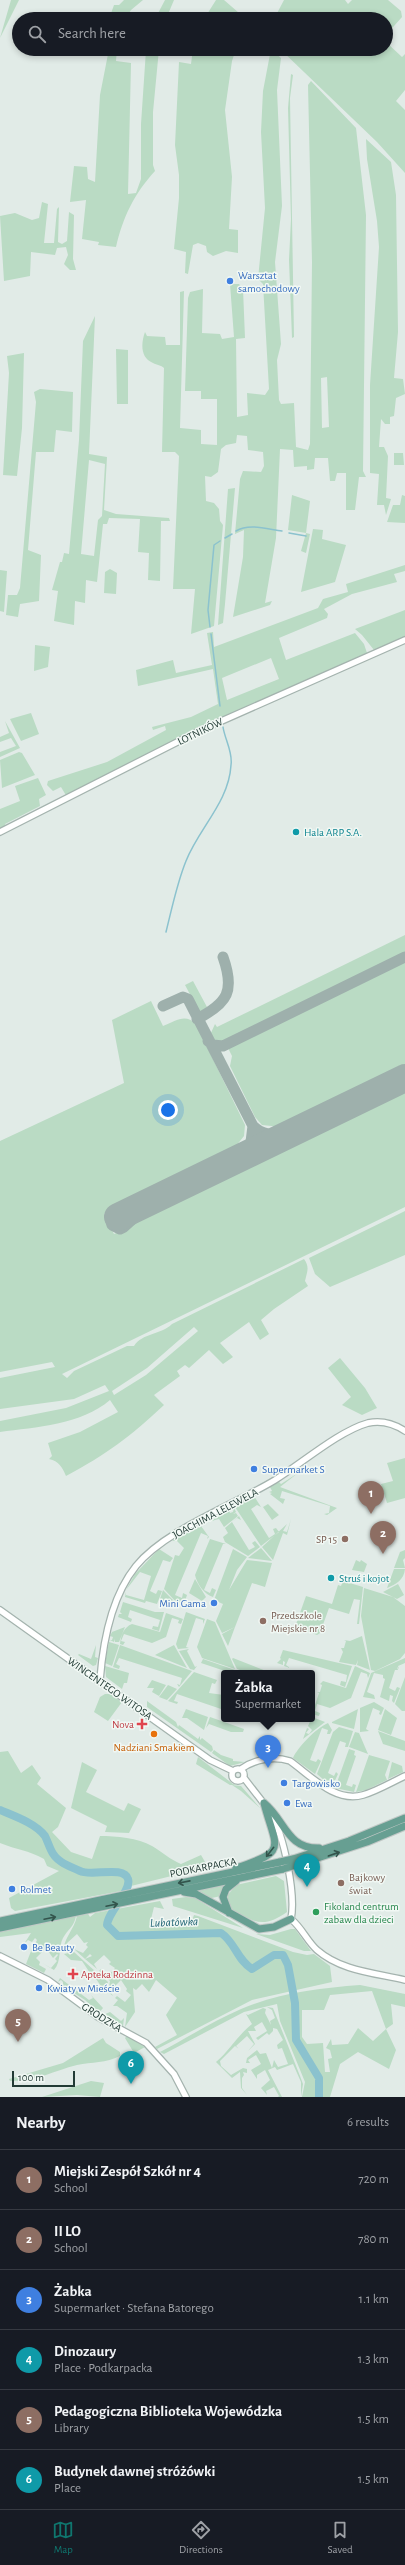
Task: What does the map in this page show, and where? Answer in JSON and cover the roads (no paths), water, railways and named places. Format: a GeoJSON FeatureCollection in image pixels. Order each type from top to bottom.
{"type":"FeatureCollection","features":[{"type":"Feature","properties":{"kind":"main road"},"geometry":{"type":"LineString","coordinates":[[264,1803],[278,1816],[285,1832],[294,1842],[310,1849],[327,1848]]}},
{"type":"Feature","properties":{"kind":"main road"},"geometry":{"type":"LineString","coordinates":[[222,1875],[235,1868],[262,1860],[270,1854],[276,1841],[264,1803]]}},
{"type":"Feature","properties":{"kind":"main road","name":"PODKARPACKA"},"geometry":{"type":"LineString","coordinates":[[295,1862],[405,1818]]}},
{"type":"Feature","properties":{"kind":"main road","name":"PODKARPACKA"},"geometry":{"type":"LineString","coordinates":[[0,1921],[99,1899],[295,1862],[361,1844],[405,1826]]}},
{"type":"Feature","properties":{"kind":"main road","name":"PODKARPACKA"},"geometry":{"type":"LineString","coordinates":[[0,1928],[242,1878],[281,1865]]}},
{"type":"Feature","properties":{"kind":"main road"},"geometry":{"type":"LineString","coordinates":[[229,1913],[223,1901],[224,1893],[229,1885],[242,1878]]}},
{"type":"Feature","properties":{"kind":"main road"},"geometry":{"type":"LineString","coordinates":[[174,1892],[196,1894],[259,1929],[274,1927],[291,1919]]}},
{"type":"Feature","properties":{"kind":"street","name":"LOTNIKÓW"},"geometry":{"type":"LineString","coordinates":[[0,832],[199,731],[405,640]]}},
{"type":"Feature","properties":{"kind":"street","name":"JOACHIMA LELEWELA"},"geometry":{"type":"LineString","coordinates":[[100,1680],[106,1636],[116,1604],[129,1576],[150,1551],[170,1538],[274,1481],[354,1429],[380,1422],[391,1423],[405,1430]]}},
{"type":"Feature","properties":{"kind":"street","name":"WINCENTEGO WITOSA"},"geometry":{"type":"LineString","coordinates":[[0,1610],[232,1773]]}},
{"type":"Feature","properties":{"kind":"street"},"geometry":{"type":"LineString","coordinates":[[405,1776],[363,1795],[349,1796],[333,1792],[290,1761],[268,1759],[250,1765],[242,1775],[234,1780],[232,1773],[242,1775],[273,1817],[284,1846],[292,1907],[291,1919],[299,1926],[312,1945],[336,1964],[405,1980]]}},
{"type":"Feature","properties":{"kind":"street","name":"GRODZKA"},"geometry":{"type":"LineString","coordinates":[[0,1956],[47,1980],[98,2017],[146,2043],[174,2074],[186,2097]]}},
{"type":"Feature","properties":{"kind":"waterway"},"geometry":{"type":"LineString","coordinates":[[236,531],[247,527],[282,531]]}},
{"type":"Feature","properties":{"kind":"waterway"},"geometry":{"type":"LineString","coordinates":[[289,533],[306,536]]}},
{"type":"Feature","properties":{"kind":"waterway"},"geometry":{"type":"LineString","coordinates":[[225,538],[232,534]]}},
{"type":"Feature","properties":{"kind":"waterway"},"geometry":{"type":"LineString","coordinates":[[210,627],[208,610],[214,545],[220,541]]}},
{"type":"Feature","properties":{"kind":"waterway"},"geometry":{"type":"LineString","coordinates":[[211,634],[220,706]]}},
{"type":"Feature","properties":{"kind":"waterway"},"geometry":{"type":"LineString","coordinates":[[166,932],[177,887],[186,861],[198,837],[219,803],[229,778],[231,755],[223,727]]}},
{"type":"Feature","properties":{"kind":"waterway","name":"Lubatówka"},"geometry":{"type":"LineString","coordinates":[[0,1810],[24,1820],[41,1831],[45,1836],[53,1854],[59,1861],[80,1871],[92,1873],[114,1872],[125,1875],[128,1879],[127,1889],[108,1919],[107,1925],[118,1936],[221,1933],[230,1941],[243,1961],[252,1969],[274,1955],[283,1955],[288,1965],[295,2003],[296,2040],[319,2078],[319,2097]]}},
{"type":"Feature","properties":{"kind":"place","name":"Warsztat samochodowy"},"geometry":{"type":"Point","coordinates":[230,281]}},
{"type":"Feature","properties":{"kind":"place","name":"Hala ARP S.A."},"geometry":{"type":"Point","coordinates":[296,832]}},
{"type":"Feature","properties":{"kind":"place","name":"Supermarket S"},"geometry":{"type":"Point","coordinates":[254,1469]}},
{"type":"Feature","properties":{"kind":"place","name":"Miejski Zespół Szkół nr 4"},"geometry":{"type":"Point","coordinates":[371,1514]}},
{"type":"Feature","properties":{"kind":"place","name":"SP 15"},"geometry":{"type":"Point","coordinates":[345,1539]}},
{"type":"Feature","properties":{"kind":"place","name":"II LO"},"geometry":{"type":"Point","coordinates":[383,1554]}},
{"type":"Feature","properties":{"kind":"place","name":"Struś i kojot"},"geometry":{"type":"Point","coordinates":[331,1578]}},
{"type":"Feature","properties":{"kind":"place","name":"Mini Gama"},"geometry":{"type":"Point","coordinates":[214,1603]}},
{"type":"Feature","properties":{"kind":"place","name":"Przedszkole Miejskie nr 8"},"geometry":{"type":"Point","coordinates":[263,1621]}},
{"type":"Feature","properties":{"kind":"place","name":"Nova"},"geometry":{"type":"Point","coordinates":[142,1724]}},
{"type":"Feature","properties":{"kind":"place","name":"Nadziani Smakiem"},"geometry":{"type":"Point","coordinates":[154,1734]}},
{"type":"Feature","properties":{"kind":"place","name":"Żabka"},"geometry":{"type":"Point","coordinates":[268,1768]}},
{"type":"Feature","properties":{"kind":"place","name":"Targowisko"},"geometry":{"type":"Point","coordinates":[284,1783]}},
{"type":"Feature","properties":{"kind":"place","name":"Ewa"},"geometry":{"type":"Point","coordinates":[287,1803]}},
{"type":"Feature","properties":{"kind":"place","name":"Bajkowy świat"},"geometry":{"type":"Point","coordinates":[341,1883]}},
{"type":"Feature","properties":{"kind":"place","name":"Dinozaury"},"geometry":{"type":"Point","coordinates":[307,1887]}},
{"type":"Feature","properties":{"kind":"place","name":"Rolmet"},"geometry":{"type":"Point","coordinates":[12,1889]}},
{"type":"Feature","properties":{"kind":"place","name":"Fikoland centrum zabaw dla dzieci"},"geometry":{"type":"Point","coordinates":[316,1912]}},
{"type":"Feature","properties":{"kind":"place","name":"Be Beauty"},"geometry":{"type":"Point","coordinates":[24,1947]}},
{"type":"Feature","properties":{"kind":"place","name":"Apteka Rodzinna"},"geometry":{"type":"Point","coordinates":[73,1974]}},
{"type":"Feature","properties":{"kind":"place","name":"Kwiaty w Mieście"},"geometry":{"type":"Point","coordinates":[39,1988]}},
{"type":"Feature","properties":{"kind":"place","name":"Pedagogiczna Biblioteka Wojewódzka"},"geometry":{"type":"Point","coordinates":[18,2042]}},
{"type":"Feature","properties":{"kind":"place","name":"Budynek dawnej stróżówki"},"geometry":{"type":"Point","coordinates":[131,2084]}}]}
